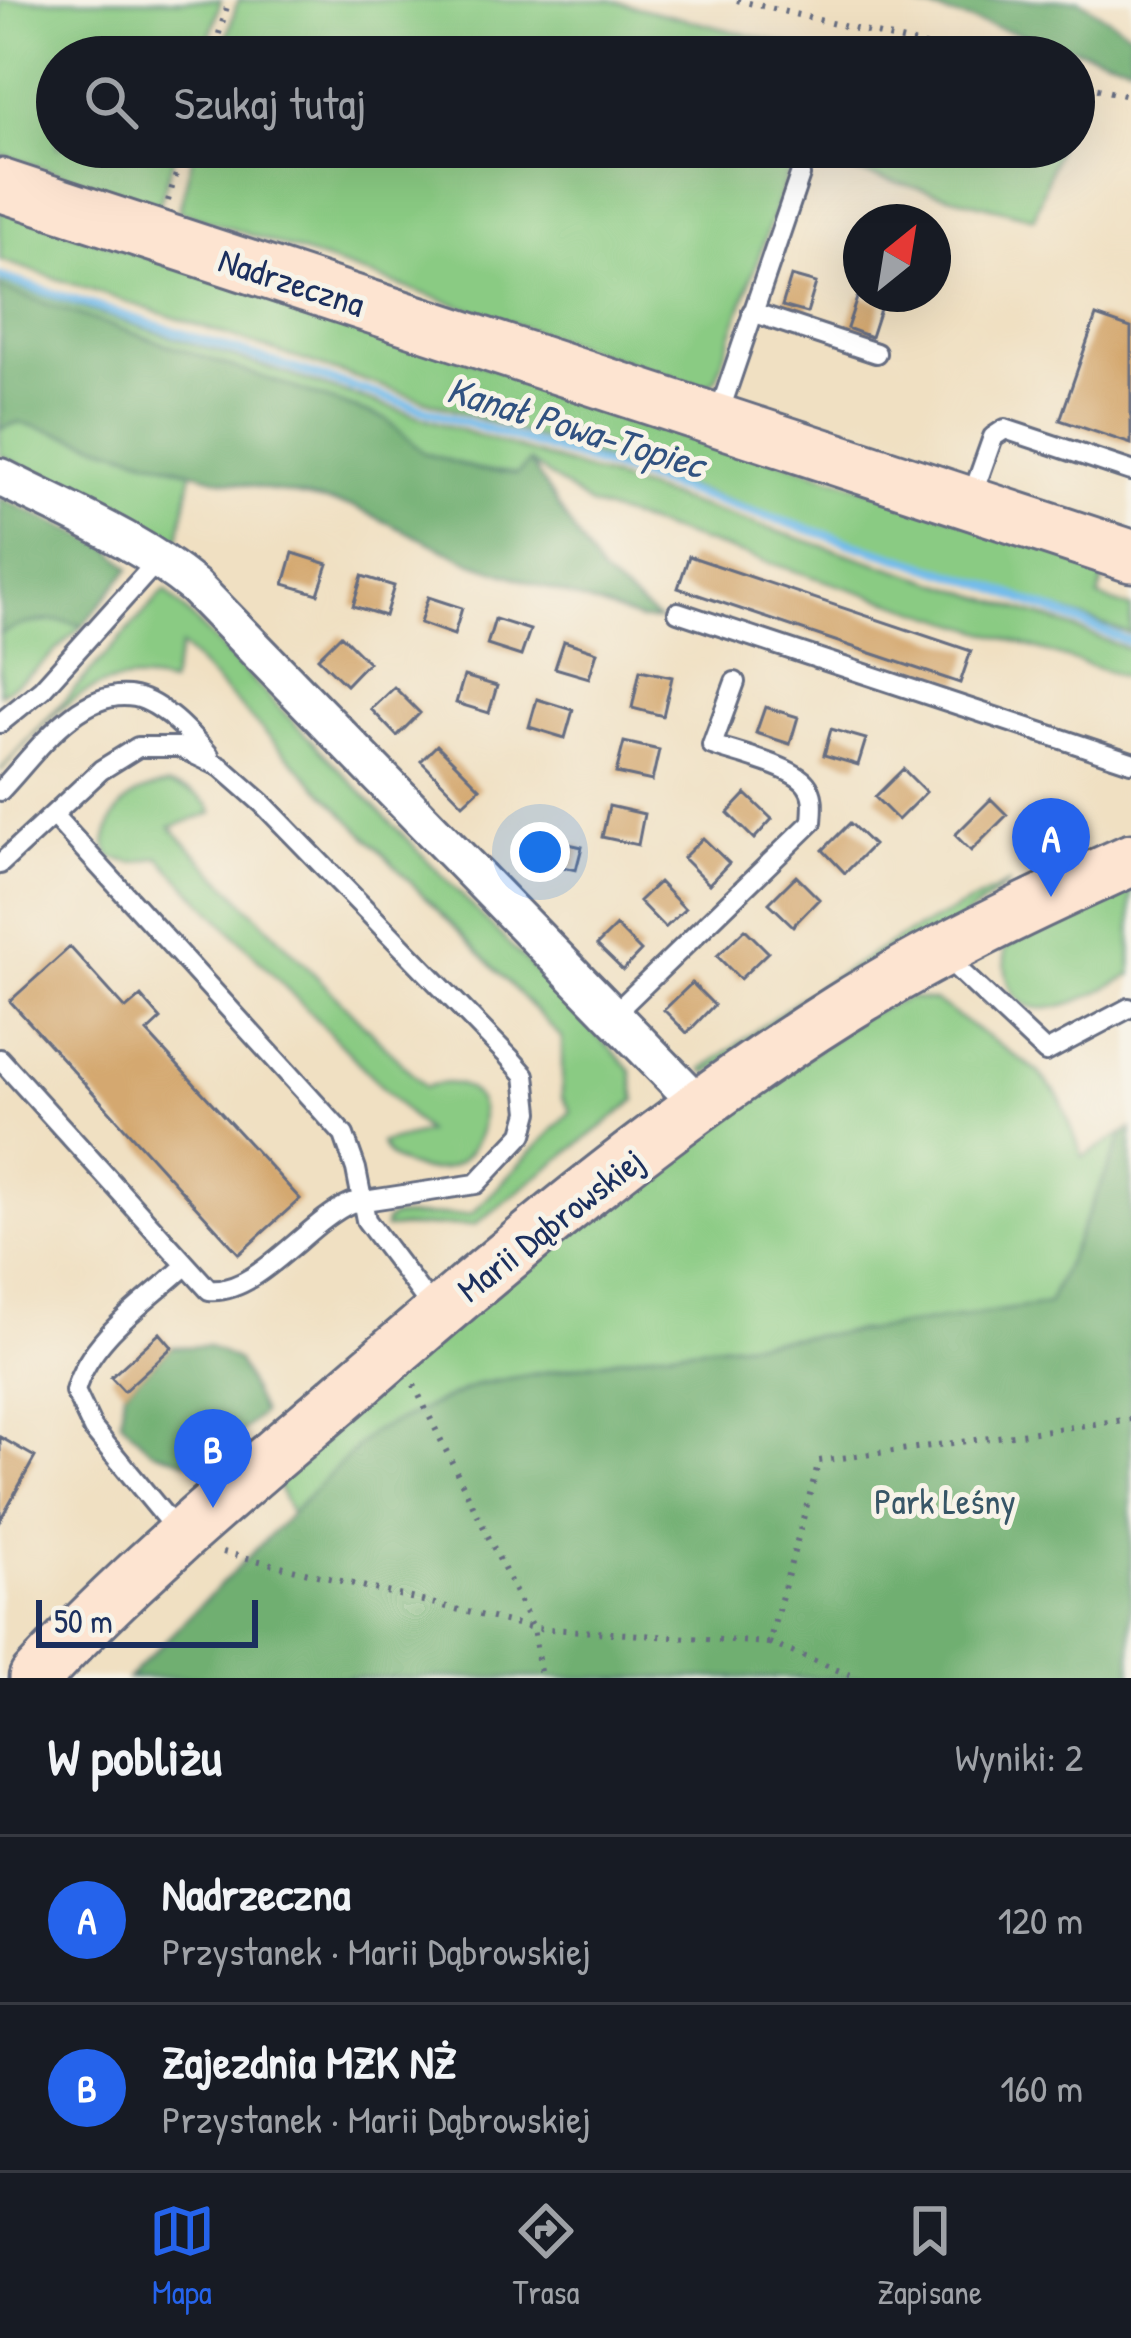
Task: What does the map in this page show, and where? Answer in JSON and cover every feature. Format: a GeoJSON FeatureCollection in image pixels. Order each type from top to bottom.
{"type":"FeatureCollection","features":[{"type":"Feature","properties":{"kind":"street","name":"Nadrzeczna"},"geometry":{"type":"LineString","coordinates":[[0,185],[1131,556]]}},
{"type":"Feature","properties":{"kind":"street"},"geometry":{"type":"LineString","coordinates":[[0,477],[160,558],[195,587],[702,1107]]}},
{"type":"Feature","properties":{"kind":"street","name":"Marii Dąbrowskiej"},"geometry":{"type":"LineString","coordinates":[[35,1678],[125,1586],[191,1542],[396,1349],[569,1205],[840,1010],[940,951],[1131,860]]}},
{"type":"Feature","properties":{"kind":"lane"},"geometry":{"type":"LineString","coordinates":[[716,421],[800,175]]}},
{"type":"Feature","properties":{"kind":"lane"},"geometry":{"type":"LineString","coordinates":[[752,312],[876,352]]}},
{"type":"Feature","properties":{"kind":"lane"},"geometry":{"type":"LineString","coordinates":[[969,504],[993,437],[1005,429],[1131,471]]}},
{"type":"Feature","properties":{"kind":"lane"},"geometry":{"type":"LineString","coordinates":[[0,723],[42,689],[160,558]]}},
{"type":"Feature","properties":{"kind":"lane"},"geometry":{"type":"LineString","coordinates":[[678,612],[1131,762]]}},
{"type":"Feature","properties":{"kind":"lane"},"geometry":{"type":"LineString","coordinates":[[614,1014],[812,822],[814,800],[806,784],[793,774],[712,745],[735,682]]}},
{"type":"Feature","properties":{"kind":"lane"},"geometry":{"type":"LineString","coordinates":[[0,791],[75,713],[100,700],[135,697],[157,708],[262,803],[525,1075],[529,1112],[523,1134],[476,1184],[361,1201],[332,1211],[252,1277],[224,1292],[209,1290],[184,1267],[0,1059]]}},
{"type":"Feature","properties":{"kind":"lane"},"geometry":{"type":"LineString","coordinates":[[0,864],[101,770],[138,747],[179,746],[221,767]]}},
{"type":"Feature","properties":{"kind":"lane"},"geometry":{"type":"LineString","coordinates":[[52,815],[344,1135],[366,1220],[436,1314]]}},
{"type":"Feature","properties":{"kind":"lane"},"geometry":{"type":"LineString","coordinates":[[940,951],[1046,1052],[1129,1008]]}},
{"type":"Feature","properties":{"kind":"lane"},"geometry":{"type":"LineString","coordinates":[[184,1267],[102,1342],[83,1365],[76,1391],[93,1429],[191,1542]]}},
{"type":"Feature","properties":{"kind":"path"},"geometry":{"type":"LineString","coordinates":[[218,36],[229,0]]}},
{"type":"Feature","properties":{"kind":"path"},"geometry":{"type":"LineString","coordinates":[[736,0],[884,36]]}},
{"type":"Feature","properties":{"kind":"path"},"geometry":{"type":"LineString","coordinates":[[1095,88],[1131,97]]}},
{"type":"Feature","properties":{"kind":"path"},"geometry":{"type":"LineString","coordinates":[[156,237],[177,168]]}},
{"type":"Feature","properties":{"kind":"path"},"geometry":{"type":"LineString","coordinates":[[396,1349],[533,1628],[541,1678]]}},
{"type":"Feature","properties":{"kind":"path"},"geometry":{"type":"LineString","coordinates":[[769,1643],[820,1461],[1131,1419]]}},
{"type":"Feature","properties":{"kind":"path"},"geometry":{"type":"LineString","coordinates":[[191,1542],[533,1628],[769,1643],[858,1678]]}},
{"type":"Feature","properties":{"kind":"green space"},"geometry":{"type":"Polygon","coordinates":[[[0,0],[221,0],[210,36],[36,36],[36,166],[0,154],[0,0]]]}},
{"type":"Feature","properties":{"kind":"green space"},"geometry":{"type":"Polygon","coordinates":[[[238,0],[609,0],[752,36],[227,36],[238,0]]]}},
{"type":"Feature","properties":{"kind":"green space"},"geometry":{"type":"Polygon","coordinates":[[[895,0],[1079,0],[1131,33],[1131,64],[1095,54],[1095,36],[1028,36],[895,0]]]}},
{"type":"Feature","properties":{"kind":"green space"},"geometry":{"type":"Polygon","coordinates":[[[43,168],[171,168],[159,206],[43,168]]]}},
{"type":"Feature","properties":{"kind":"green space"},"geometry":{"type":"Polygon","coordinates":[[[190,168],[790,168],[716,379],[704,388],[179,211],[190,168]]]}},
{"type":"Feature","properties":{"kind":"green space"},"geometry":{"type":"Polygon","coordinates":[[[840,168],[1051,168],[1034,218],[840,168]]]}},
{"type":"Feature","properties":{"kind":"green space"},"geometry":{"type":"Polygon","coordinates":[[[0,208],[1107,566],[1098,597],[1131,608],[1131,634],[0,260],[0,208]]]}},
{"type":"Feature","properties":{"kind":"green space"},"geometry":{"type":"Polygon","coordinates":[[[0,282],[1047,618],[1131,650],[1131,679],[590,505],[530,462],[517,474],[479,470],[424,453],[386,419],[0,288],[0,282]]]}},
{"type":"Feature","properties":{"kind":"green space"},"geometry":{"type":"Polygon","coordinates":[[[0,288],[386,419],[424,453],[479,470],[517,474],[530,462],[601,574],[659,620],[641,620],[473,563],[354,507],[222,480],[19,422],[0,429],[0,288]]]}},
{"type":"Feature","properties":{"kind":"green space"},"geometry":{"type":"Polygon","coordinates":[[[19,422],[192,472],[176,552],[139,527],[0,455],[0,429],[19,422]]]}},
{"type":"Feature","properties":{"kind":"green space"},"geometry":{"type":"Polygon","coordinates":[[[0,498],[110,548],[130,568],[82,626],[40,621],[0,634],[0,498]]]}},
{"type":"Feature","properties":{"kind":"green space"},"geometry":{"type":"Polygon","coordinates":[[[165,590],[631,1070],[636,1100],[475,1225],[385,1228],[392,1217],[472,1214],[571,1111],[562,1097],[562,1038],[181,646],[170,684],[116,681],[93,688],[54,715],[0,771],[165,590]]]}},
{"type":"Feature","properties":{"kind":"green space"},"geometry":{"type":"Polygon","coordinates":[[[67,620],[82,626],[37,669],[0,694],[0,634],[21,624],[67,620]]]}},
{"type":"Feature","properties":{"kind":"green space"},"geometry":{"type":"Polygon","coordinates":[[[168,785],[200,797],[213,813],[170,827],[425,1087],[453,1084],[471,1091],[480,1106],[481,1124],[475,1143],[462,1159],[443,1169],[419,1169],[392,1158],[381,1143],[426,1132],[159,857],[133,863],[110,857],[105,843],[119,810],[134,796],[168,785]]]}},
{"type":"Feature","properties":{"kind":"green space"},"geometry":{"type":"Polygon","coordinates":[[[1131,876],[1131,975],[1089,996],[1047,1008],[1029,1006],[1016,997],[1007,977],[1005,947],[1131,876]]]}},
{"type":"Feature","properties":{"kind":"green space"},"geometry":{"type":"Polygon","coordinates":[[[1010,883],[965,917],[707,1073],[703,1069],[802,997],[902,936],[1010,883]]]}},
{"type":"Feature","properties":{"kind":"green space"},"geometry":{"type":"Polygon","coordinates":[[[909,998],[935,1001],[1037,1071],[1059,1096],[1083,1157],[1124,1133],[1048,1304],[871,1330],[655,1352],[478,1384],[372,1432],[291,1514],[276,1481],[448,1325],[862,1016],[909,998]]]}},
{"type":"Feature","properties":{"kind":"green space","name":"Park Leśny"},"geometry":{"type":"Polygon","coordinates":[[[1131,1129],[1131,1678],[128,1678],[372,1432],[478,1385],[655,1352],[871,1330],[1048,1304],[1124,1133],[1131,1129]]]}},
{"type":"Feature","properties":{"kind":"green space"},"geometry":{"type":"Polygon","coordinates":[[[208,1346],[238,1361],[262,1413],[203,1467],[150,1450],[121,1420],[124,1391],[172,1347],[208,1346]]]}},
{"type":"Feature","properties":{"kind":"building"},"geometry":{"type":"Polygon","coordinates":[[[791,276],[816,283],[807,313],[782,306],[791,276]]]}},
{"type":"Feature","properties":{"kind":"building"},"geometry":{"type":"Polygon","coordinates":[[[852,312],[879,312],[871,337],[847,328],[852,312]]]}},
{"type":"Feature","properties":{"kind":"building"},"geometry":{"type":"Polygon","coordinates":[[[1096,316],[1131,328],[1131,444],[1060,420],[1096,316]]]}},
{"type":"Feature","properties":{"kind":"building"},"geometry":{"type":"Polygon","coordinates":[[[293,553],[328,564],[318,594],[284,584],[293,553]]]}},
{"type":"Feature","properties":{"kind":"building"},"geometry":{"type":"Polygon","coordinates":[[[689,556],[971,651],[960,683],[678,588],[689,556]]]}},
{"type":"Feature","properties":{"kind":"building"},"geometry":{"type":"Polygon","coordinates":[[[362,576],[394,586],[385,616],[353,606],[362,576]]]}},
{"type":"Feature","properties":{"kind":"building"},"geometry":{"type":"Polygon","coordinates":[[[428,597],[462,608],[454,635],[420,623],[428,597]]]}},
{"type":"Feature","properties":{"kind":"building"},"geometry":{"type":"Polygon","coordinates":[[[495,619],[530,630],[521,656],[487,645],[495,619]]]}},
{"type":"Feature","properties":{"kind":"building"},"geometry":{"type":"Polygon","coordinates":[[[341,635],[368,662],[346,685],[318,658],[341,635]]]}},
{"type":"Feature","properties":{"kind":"building"},"geometry":{"type":"Polygon","coordinates":[[[564,641],[597,652],[589,678],[555,668],[564,641]]]}},
{"type":"Feature","properties":{"kind":"building"},"geometry":{"type":"Polygon","coordinates":[[[640,670],[672,677],[663,716],[632,708],[640,670]]]}},
{"type":"Feature","properties":{"kind":"building"},"geometry":{"type":"Polygon","coordinates":[[[464,676],[497,686],[489,713],[456,703],[464,676]]]}},
{"type":"Feature","properties":{"kind":"building"},"geometry":{"type":"Polygon","coordinates":[[[394,687],[420,713],[397,736],[371,709],[394,687]]]}},
{"type":"Feature","properties":{"kind":"building"},"geometry":{"type":"Polygon","coordinates":[[[537,699],[573,710],[565,738],[529,727],[537,699]]]}},
{"type":"Feature","properties":{"kind":"building"},"geometry":{"type":"Polygon","coordinates":[[[765,707],[798,717],[790,744],[756,733],[765,707]]]}},
{"type":"Feature","properties":{"kind":"building"},"geometry":{"type":"Polygon","coordinates":[[[831,729],[866,739],[858,765],[824,755],[831,729]]]}},
{"type":"Feature","properties":{"kind":"building"},"geometry":{"type":"Polygon","coordinates":[[[624,742],[659,750],[652,781],[616,773],[624,742]]]}},
{"type":"Feature","properties":{"kind":"building"},"geometry":{"type":"Polygon","coordinates":[[[437,745],[480,788],[463,804],[421,761],[437,745]]]}},
{"type":"Feature","properties":{"kind":"building"},"geometry":{"type":"Polygon","coordinates":[[[903,769],[926,792],[898,820],[875,797],[903,769]]]}},
{"type":"Feature","properties":{"kind":"building"},"geometry":{"type":"Polygon","coordinates":[[[746,794],[772,819],[754,839],[728,813],[746,794]]]}},
{"type":"Feature","properties":{"kind":"building"},"geometry":{"type":"Polygon","coordinates":[[[991,799],[1007,815],[971,851],[955,835],[991,799]]]}},
{"type":"Feature","properties":{"kind":"building"},"geometry":{"type":"Polygon","coordinates":[[[609,806],[644,814],[638,845],[602,837],[609,806]]]}},
{"type":"Feature","properties":{"kind":"building"},"geometry":{"type":"Polygon","coordinates":[[[850,823],[873,845],[845,873],[823,850],[850,823]]]}},
{"type":"Feature","properties":{"kind":"building"},"geometry":{"type":"Polygon","coordinates":[[[703,838],[729,863],[709,884],[683,858],[703,838]]]}},
{"type":"Feature","properties":{"kind":"building"},"geometry":{"type":"Polygon","coordinates":[[[559,842],[582,847],[576,870],[554,865],[559,842]]]}},
{"type":"Feature","properties":{"kind":"building"},"geometry":{"type":"Polygon","coordinates":[[[796,876],[819,899],[793,926],[769,903],[796,876]]]}},
{"type":"Feature","properties":{"kind":"building"},"geometry":{"type":"Polygon","coordinates":[[[659,882],[685,909],[665,928],[639,901],[659,882]]]}},
{"type":"Feature","properties":{"kind":"building"},"geometry":{"type":"Polygon","coordinates":[[[616,926],[641,951],[623,970],[597,945],[616,926]]]}},
{"type":"Feature","properties":{"kind":"building"},"geometry":{"type":"Polygon","coordinates":[[[745,929],[768,952],[740,979],[717,956],[745,929]]]}},
{"type":"Feature","properties":{"kind":"building"},"geometry":{"type":"Polygon","coordinates":[[[70,947],[126,1009],[141,996],[161,1019],[147,1032],[300,1199],[239,1254],[10,1001],[70,947]]]}},
{"type":"Feature","properties":{"kind":"building"},"geometry":{"type":"Polygon","coordinates":[[[692,983],[714,1005],[687,1033],[664,1010],[692,983]]]}},
{"type":"Feature","properties":{"kind":"building"},"geometry":{"type":"Polygon","coordinates":[[[160,1333],[172,1347],[124,1391],[111,1377],[160,1333]]]}},
{"type":"Feature","properties":{"kind":"building"},"geometry":{"type":"Polygon","coordinates":[[[0,1437],[35,1457],[0,1520],[0,1437]]]}},
{"type":"Feature","properties":{"kind":"waterway","name":"Kanał Powa-Topiec"},"geometry":{"type":"LineString","coordinates":[[0,277],[986,585],[1131,642]]}},
{"type":"Feature","properties":{"kind":"place","name":"Nadrzeczna"},"geometry":{"type":"Point","coordinates":[1051,897]}},
{"type":"Feature","properties":{"kind":"place","name":"Zajezdnia MZK NŻ"},"geometry":{"type":"Point","coordinates":[213,1508]}}]}
